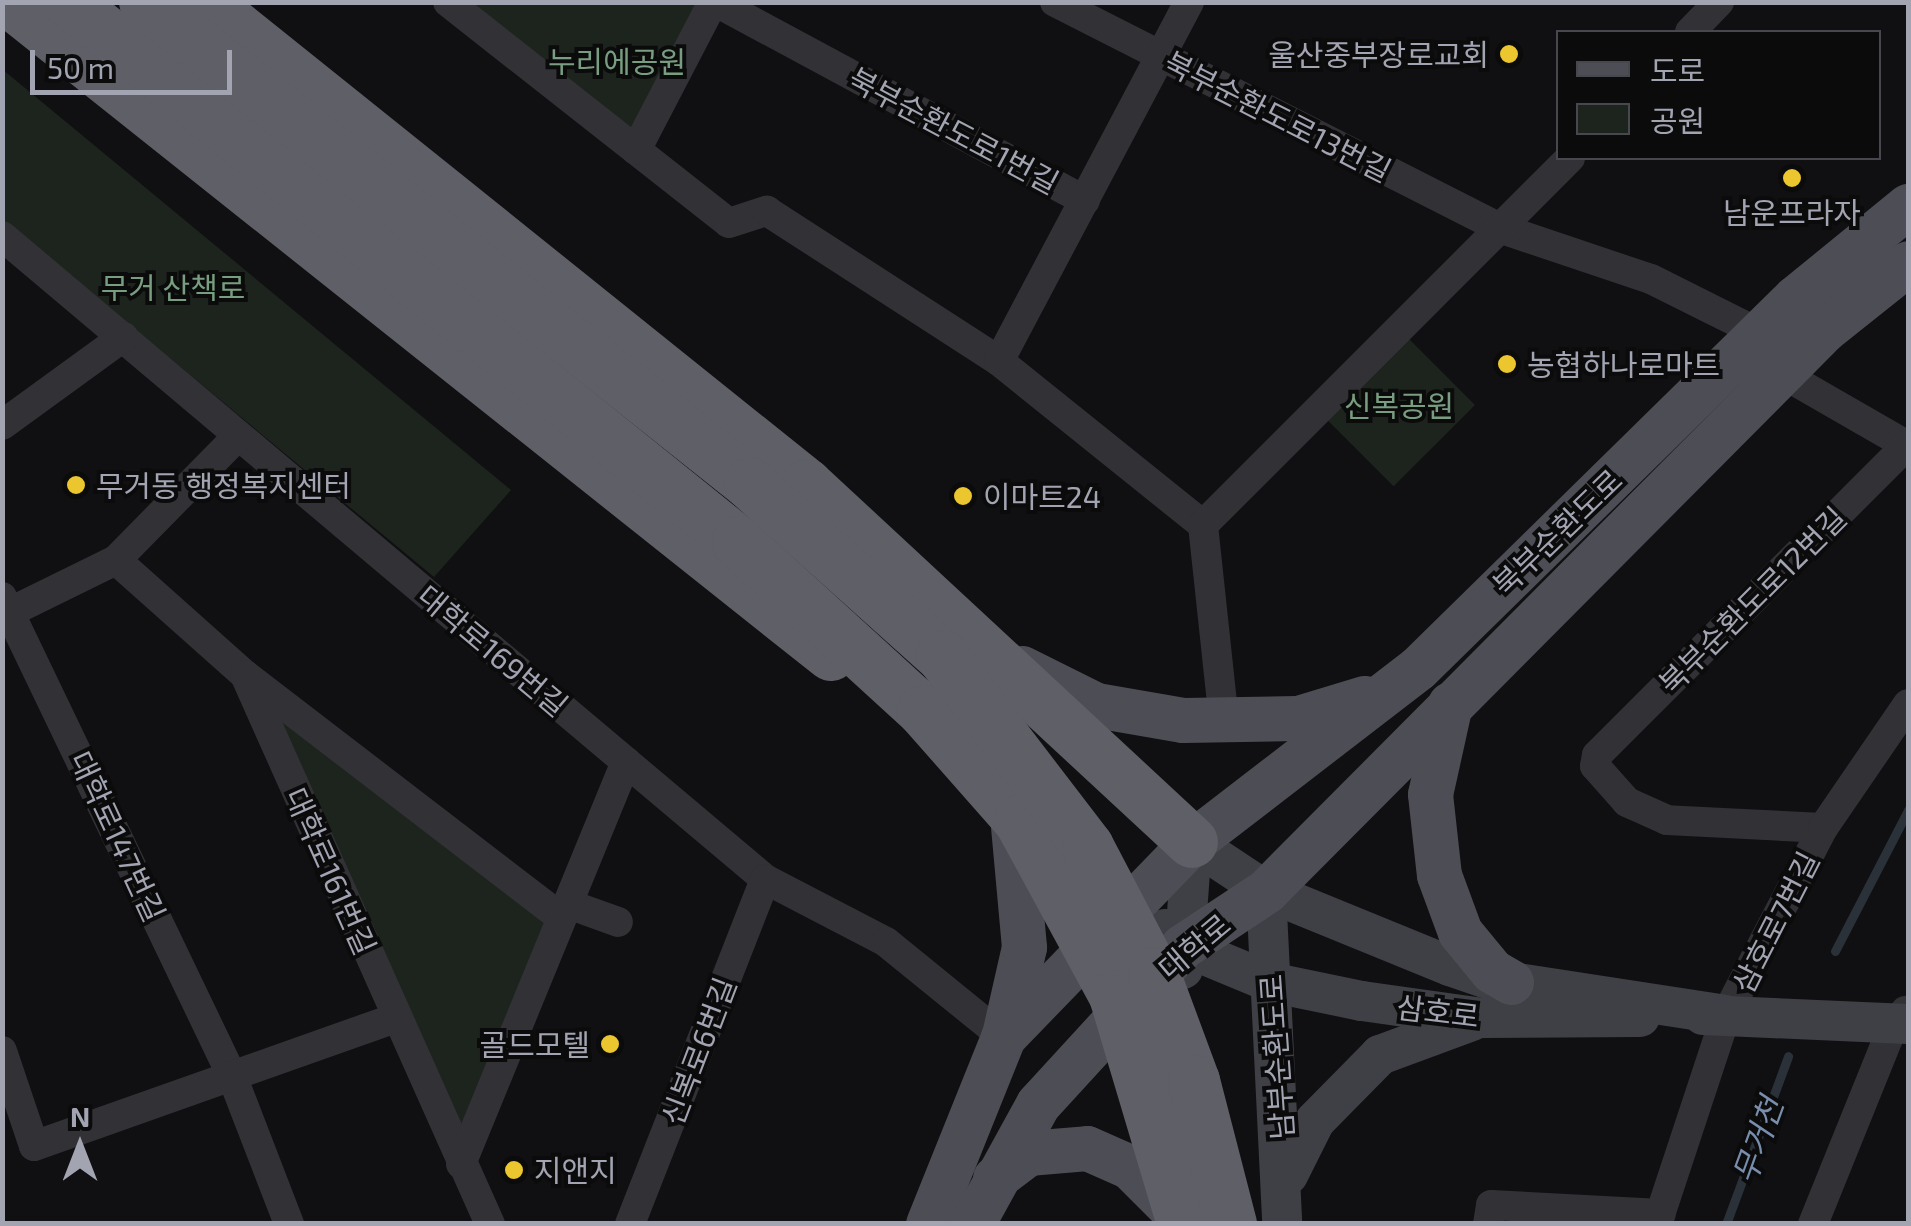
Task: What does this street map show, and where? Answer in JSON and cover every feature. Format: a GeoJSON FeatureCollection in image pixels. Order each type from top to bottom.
{"type":"FeatureCollection","features":[{"type":"Feature","properties":{"kind":"highway"},"geometry":{"type":"LineString","coordinates":[[10,2],[846,668],[1014,826],[1134,902]]}},
{"type":"Feature","properties":{"kind":"highway"},"geometry":{"type":"LineString","coordinates":[[69,2],[738,542],[922,711],[1020,821],[1115,996],[1177,1219]]}},
{"type":"Feature","properties":{"kind":"highway"},"geometry":{"type":"LineString","coordinates":[[145,2],[750,484],[942,656],[1088,848],[1154,973],[1194,1081],[1232,1224]]}},
{"type":"Feature","properties":{"kind":"highway"},"geometry":{"type":"LineString","coordinates":[[206,2],[807,485],[1192,842]]}},
{"type":"Feature","properties":{"kind":"main road","name":"북부순환도로"},"geometry":{"type":"LineString","coordinates":[[1192,842],[1390,690],[1759,334],[1908,206]]}},
{"type":"Feature","properties":{"kind":"main road","name":"북부순환도로"},"geometry":{"type":"LineString","coordinates":[[1452,698],[1781,373],[1908,263]]}},
{"type":"Feature","properties":{"kind":"main road"},"geometry":{"type":"LineString","coordinates":[[977,640],[1096,705],[1224,722],[1298,718],[1390,690]]}},
{"type":"Feature","properties":{"kind":"main road"},"geometry":{"type":"LineString","coordinates":[[1452,698],[1433,760],[1439,875],[1460,932],[1492,971],[1512,982]]}},
{"type":"Feature","properties":{"kind":"main road","name":"대학로"},"geometry":{"type":"LineString","coordinates":[[972,1224],[1038,1104],[1184,946],[1266,891],[1452,698]]}},
{"type":"Feature","properties":{"kind":"main road"},"geometry":{"type":"LineString","coordinates":[[928,1224],[1003,1037],[1024,947],[1014,826]]}},
{"type":"Feature","properties":{"kind":"main road"},"geometry":{"type":"LineString","coordinates":[[1003,1037],[1192,842]]}},
{"type":"Feature","properties":{"kind":"main road"},"geometry":{"type":"LineString","coordinates":[[1177,1219],[1184,946],[1192,842]]}},
{"type":"Feature","properties":{"kind":"main road","name":"삼호로"},"geometry":{"type":"LineString","coordinates":[[1192,842],[1266,891],[1450,966],[1512,982],[1726,1015],[1898,1019]]}},
{"type":"Feature","properties":{"kind":"main road","name":"남부순환도로"},"geometry":{"type":"LineString","coordinates":[[1266,891],[1282,1211]]}},
{"type":"Feature","properties":{"kind":"main road","name":"삼호로"},"geometry":{"type":"LineString","coordinates":[[1134,902],[1184,946],[1270,982],[1484,1018],[1726,1015]]}},
{"type":"Feature","properties":{"kind":"main road"},"geometry":{"type":"LineString","coordinates":[[1282,1211],[1300,1143],[1352,1079],[1380,1055],[1484,1018]]}},
{"type":"Feature","properties":{"kind":"main road"},"geometry":{"type":"LineString","coordinates":[[994,1180],[1028,1153],[1087,1148],[1130,1166],[1177,1219]]}},
{"type":"Feature","properties":{"kind":"street"},"geometry":{"type":"LineString","coordinates":[[448,2],[728,223],[768,211],[1000,360],[1203,525],[1224,722]]}},
{"type":"Feature","properties":{"kind":"street"},"geometry":{"type":"LineString","coordinates":[[636,150],[715,2]]}},
{"type":"Feature","properties":{"kind":"street","name":"북부순환도로1번길"},"geometry":{"type":"LineString","coordinates":[[715,2],[1085,201],[1000,360]]}},
{"type":"Feature","properties":{"kind":"street","name":"북부순환도로13번길"},"geometry":{"type":"LineString","coordinates":[[1055,2],[1502,228],[1651,279],[1759,334]]}},
{"type":"Feature","properties":{"kind":"street"},"geometry":{"type":"LineString","coordinates":[[1085,201],[1189,2]]}},
{"type":"Feature","properties":{"kind":"street"},"geometry":{"type":"LineString","coordinates":[[1692,30],[1719,2]]}},
{"type":"Feature","properties":{"kind":"street"},"geometry":{"type":"LineString","coordinates":[[1203,525],[1568,160]]}},
{"type":"Feature","properties":{"kind":"street","name":"대학로169번길"},"geometry":{"type":"LineString","coordinates":[[2,236],[765,879],[886,942],[1003,1037]]}},
{"type":"Feature","properties":{"kind":"street"},"geometry":{"type":"LineString","coordinates":[[2,425],[123,336]]}},
{"type":"Feature","properties":{"kind":"street","name":"북부순환도로12번길"},"geometry":{"type":"LineString","coordinates":[[1597,755],[1908,445],[1781,373]]}},
{"type":"Feature","properties":{"kind":"street"},"geometry":{"type":"LineString","coordinates":[[5,608],[116,560],[238,436]]}},
{"type":"Feature","properties":{"kind":"street","name":"대학로161번길"},"geometry":{"type":"LineString","coordinates":[[116,560],[245,675],[490,1224]]}},
{"type":"Feature","properties":{"kind":"street","name":"대학로147번길"},"geometry":{"type":"LineString","coordinates":[[5,608],[232,1076],[289,1224]]}},
{"type":"Feature","properties":{"kind":"street"},"geometry":{"type":"LineString","coordinates":[[245,675],[565,912],[618,922]]}},
{"type":"Feature","properties":{"kind":"street","name":"삼호로7번길"},"geometry":{"type":"LineString","coordinates":[[1659,1218],[1726,1015],[1823,828],[1908,704]]}},
{"type":"Feature","properties":{"kind":"street","name":"삼호로7번길"},"geometry":{"type":"LineString","coordinates":[[1597,755],[1595,766],[1627,802],[1667,820],[1823,828]]}},
{"type":"Feature","properties":{"kind":"street"},"geometry":{"type":"LineString","coordinates":[[461,1164],[626,762]]}},
{"type":"Feature","properties":{"kind":"street","name":"신복로6번길"},"geometry":{"type":"LineString","coordinates":[[630,1224],[765,879]]}},
{"type":"Feature","properties":{"kind":"street"},"geometry":{"type":"LineString","coordinates":[[2,1052],[34,1146],[396,1018]]}},
{"type":"Feature","properties":{"kind":"street"},"geometry":{"type":"LineString","coordinates":[[1841,1224],[1813,1223],[1898,1019]]}},
{"type":"Feature","properties":{"kind":"street"},"geometry":{"type":"LineString","coordinates":[[1488,1224],[1491,1206],[1659,1218]]}},
{"type":"Feature","properties":{"kind":"green space","name":"누리에공원"},"geometry":{"type":"Polygon","coordinates":[[[448,3],[713,3],[636,150],[448,3]]]}},
{"type":"Feature","properties":{"kind":"green space","name":"무거 산책로"},"geometry":{"type":"Polygon","coordinates":[[[2,69],[511,490],[434,577],[3,220],[2,69]]]}},
{"type":"Feature","properties":{"kind":"green space","name":"신복공원"},"geometry":{"type":"Polygon","coordinates":[[[1400,330],[1475,405],[1394,486],[1319,411],[1400,330]]]}},
{"type":"Feature","properties":{"kind":"green space"},"geometry":{"type":"Polygon","coordinates":[[[245,675],[562,918],[461,1164],[245,675]]]}},
{"type":"Feature","properties":{"kind":"waterway","name":"무거천"},"geometry":{"type":"LineString","coordinates":[[1835,951],[1908,810]]}},
{"type":"Feature","properties":{"kind":"waterway","name":"무거천"},"geometry":{"type":"LineString","coordinates":[[1726,1224],[1788,1056]]}},
{"type":"Feature","properties":{"kind":"place","name":"울산중부장로교회"},"geometry":{"type":"Point","coordinates":[1509,54]}},
{"type":"Feature","properties":{"kind":"place","name":"남운프라자"},"geometry":{"type":"Point","coordinates":[1792,178]}},
{"type":"Feature","properties":{"kind":"place","name":"농협하나로마트"},"geometry":{"type":"Point","coordinates":[1507,364]}},
{"type":"Feature","properties":{"kind":"place","name":"무거동 행정복지센터"},"geometry":{"type":"Point","coordinates":[76,485]}},
{"type":"Feature","properties":{"kind":"place","name":"이마트24"},"geometry":{"type":"Point","coordinates":[963,496]}},
{"type":"Feature","properties":{"kind":"place","name":"골드모텔"},"geometry":{"type":"Point","coordinates":[610,1044]}},
{"type":"Feature","properties":{"kind":"place","name":"지앤지"},"geometry":{"type":"Point","coordinates":[514,1170]}}]}
